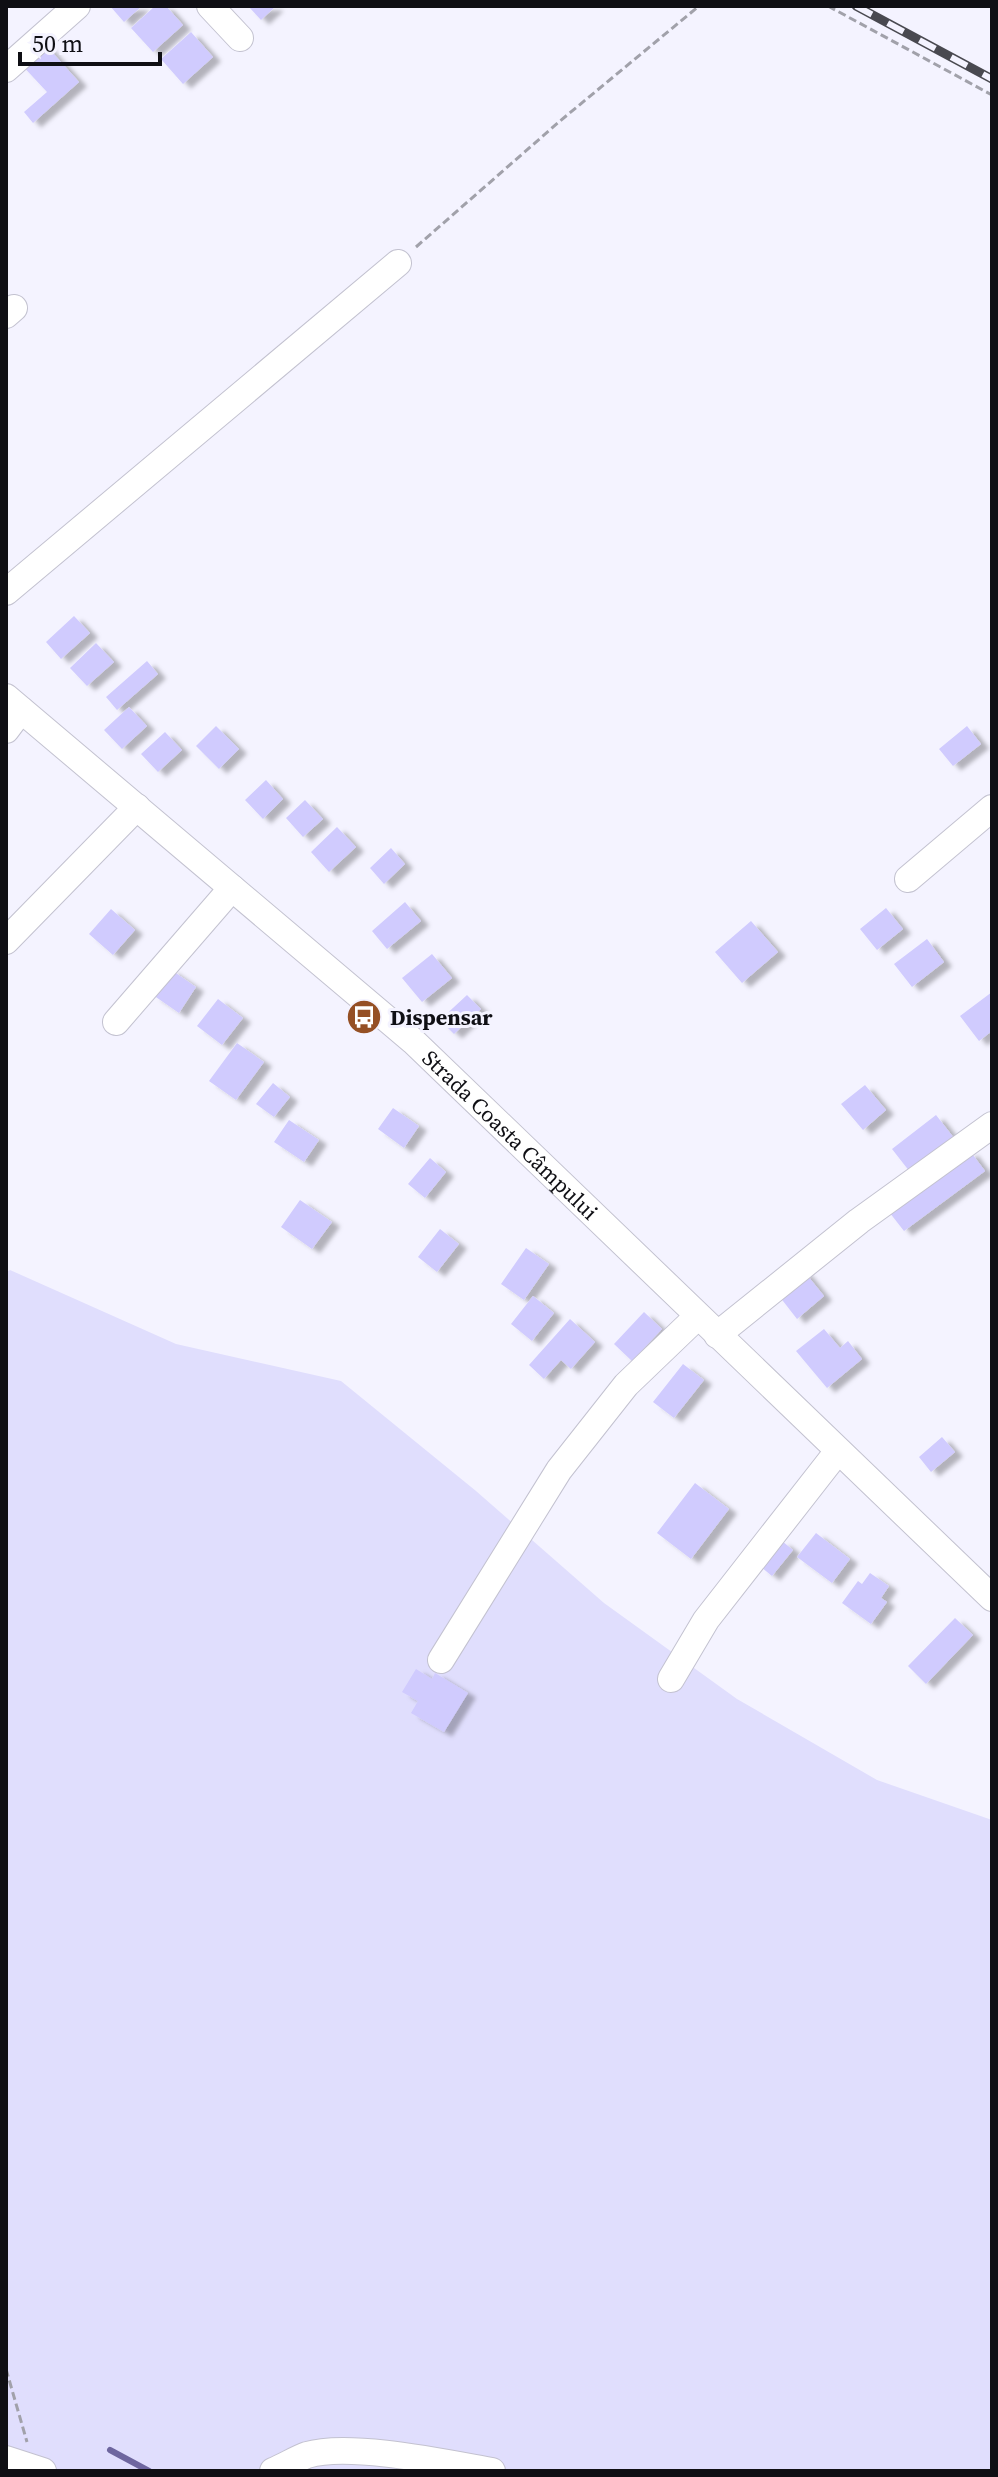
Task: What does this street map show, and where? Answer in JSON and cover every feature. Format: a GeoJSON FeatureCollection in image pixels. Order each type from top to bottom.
{"type":"FeatureCollection","features":[{"type":"Feature","properties":{"kind":"street"},"geometry":{"type":"LineString","coordinates":[[6,69],[77,6]]}},
{"type":"Feature","properties":{"kind":"street"},"geometry":{"type":"LineString","coordinates":[[210,6],[240,38]]}},
{"type":"Feature","properties":{"kind":"street"},"geometry":{"type":"LineString","coordinates":[[6,592],[398,263]]}},
{"type":"Feature","properties":{"kind":"street","name":"Strada Coasta Câmpului"},"geometry":{"type":"LineString","coordinates":[[11,712],[137,807],[413,1041],[992,1598]]}},
{"type":"Feature","properties":{"kind":"street"},"geometry":{"type":"LineString","coordinates":[[6,941],[137,807]]}},
{"type":"Feature","properties":{"kind":"street"},"geometry":{"type":"LineString","coordinates":[[908,879],[992,808]]}},
{"type":"Feature","properties":{"kind":"street"},"geometry":{"type":"LineString","coordinates":[[116,1022],[232,888]]}},
{"type":"Feature","properties":{"kind":"street"},"geometry":{"type":"LineString","coordinates":[[717,1335],[859,1221],[992,1125]]}},
{"type":"Feature","properties":{"kind":"street"},"geometry":{"type":"LineString","coordinates":[[441,1660],[559,1470],[626,1385],[698,1316]]}},
{"type":"Feature","properties":{"kind":"street"},"geometry":{"type":"LineString","coordinates":[[671,1679],[706,1620],[838,1451]]}},
{"type":"Feature","properties":{"kind":"street"},"geometry":{"type":"LineString","coordinates":[[273,2471],[309,2455],[346,2451],[492,2471]]}},
{"type":"Feature","properties":{"kind":"street"},"geometry":{"type":"LineString","coordinates":[[6,2459],[39,2470]]}},
{"type":"Feature","properties":{"kind":"path"},"geometry":{"type":"LineString","coordinates":[[398,263],[560,121],[699,6]]}},
{"type":"Feature","properties":{"kind":"path"},"geometry":{"type":"LineString","coordinates":[[828,6],[992,95]]}},
{"type":"Feature","properties":{"kind":"path"},"geometry":{"type":"LineString","coordinates":[[6,2369],[39,2470]]}},
{"type":"Feature","properties":{"kind":"shaded area"},"geometry":{"type":"Polygon","coordinates":[[[10,1270],[176,1344],[341,1381],[476,1491],[604,1603],[737,1699],[877,1780],[992,1820],[992,2471],[6,2471],[6,1272],[10,1270]]]}},
{"type":"Feature","properties":{"kind":"building"},"geometry":{"type":"Polygon","coordinates":[[[110,6],[142,6],[124,22],[110,6]]]}},
{"type":"Feature","properties":{"kind":"building"},"geometry":{"type":"Polygon","coordinates":[[[155,6],[166,6],[183,25],[153,52],[131,28],[155,6]]]}},
{"type":"Feature","properties":{"kind":"building"},"geometry":{"type":"Polygon","coordinates":[[[248,6],[276,6],[261,20],[248,6]]]}},
{"type":"Feature","properties":{"kind":"building"},"geometry":{"type":"Polygon","coordinates":[[[191,32],[213,57],[183,84],[161,59],[191,32]]]}},
{"type":"Feature","properties":{"kind":"building"},"geometry":{"type":"Polygon","coordinates":[[[42,41],[79,82],[33,123],[24,112],[47,92],[19,62],[42,41]]]}},
{"type":"Feature","properties":{"kind":"building"},"geometry":{"type":"Polygon","coordinates":[[[74,616],[90,633],[61,659],[46,642],[74,616]]]}},
{"type":"Feature","properties":{"kind":"building"},"geometry":{"type":"Polygon","coordinates":[[[96,643],[114,662],[87,686],[70,668],[96,643]]]}},
{"type":"Feature","properties":{"kind":"building"},"geometry":{"type":"Polygon","coordinates":[[[147,661],[158,674],[117,710],[106,697],[147,661]]]}},
{"type":"Feature","properties":{"kind":"building"},"geometry":{"type":"Polygon","coordinates":[[[129,707],[147,726],[122,749],[104,730],[129,707]]]}},
{"type":"Feature","properties":{"kind":"building"},"geometry":{"type":"Polygon","coordinates":[[[216,726],[239,749],[219,769],[196,746],[216,726]]]}},
{"type":"Feature","properties":{"kind":"building"},"geometry":{"type":"Polygon","coordinates":[[[967,726],[981,744],[953,766],[939,749],[967,726]]]}},
{"type":"Feature","properties":{"kind":"building"},"geometry":{"type":"Polygon","coordinates":[[[165,732],[182,750],[158,772],[141,754],[165,732]]]}},
{"type":"Feature","properties":{"kind":"building"},"geometry":{"type":"Polygon","coordinates":[[[266,780],[283,799],[263,819],[245,800],[266,780]]]}},
{"type":"Feature","properties":{"kind":"building"},"geometry":{"type":"Polygon","coordinates":[[[305,800],[323,819],[303,837],[286,818],[305,800]]]}},
{"type":"Feature","properties":{"kind":"building"},"geometry":{"type":"Polygon","coordinates":[[[337,827],[356,847],[329,872],[311,852],[337,827]]]}},
{"type":"Feature","properties":{"kind":"building"},"geometry":{"type":"Polygon","coordinates":[[[391,848],[405,864],[384,884],[370,868],[391,848]]]}},
{"type":"Feature","properties":{"kind":"building"},"geometry":{"type":"Polygon","coordinates":[[[405,902],[421,921],[387,949],[372,931],[405,902]]]}},
{"type":"Feature","properties":{"kind":"building"},"geometry":{"type":"Polygon","coordinates":[[[886,908],[903,929],[877,950],[860,929],[886,908]]]}},
{"type":"Feature","properties":{"kind":"building"},"geometry":{"type":"Polygon","coordinates":[[[111,909],[135,930],[113,955],[89,934],[111,909]]]}},
{"type":"Feature","properties":{"kind":"building"},"geometry":{"type":"Polygon","coordinates":[[[751,921],[778,952],[742,983],[715,952],[751,921]]]}},
{"type":"Feature","properties":{"kind":"building"},"geometry":{"type":"Polygon","coordinates":[[[927,939],[944,962],[912,987],[894,964],[927,939]]]}},
{"type":"Feature","properties":{"kind":"building"},"geometry":{"type":"Polygon","coordinates":[[[432,954],[452,978],[422,1002],[402,978],[432,954]]]}},
{"type":"Feature","properties":{"kind":"building"},"geometry":{"type":"Polygon","coordinates":[[[170,969],[196,987],[179,1013],[153,995],[170,969]]]}},
{"type":"Feature","properties":{"kind":"building"},"geometry":{"type":"Polygon","coordinates":[[[992,992],[992,1031],[979,1041],[960,1016],[992,992]]]}},
{"type":"Feature","properties":{"kind":"building"},"geometry":{"type":"Polygon","coordinates":[[[467,995],[481,1009],[454,1034],[440,1020],[467,995]]]}},
{"type":"Feature","properties":{"kind":"building"},"geometry":{"type":"Polygon","coordinates":[[[218,999],[243,1018],[222,1045],[197,1026],[218,999]]]}},
{"type":"Feature","properties":{"kind":"building"},"geometry":{"type":"Polygon","coordinates":[[[237,1043],[264,1062],[236,1100],[209,1081],[237,1043]]]}},
{"type":"Feature","properties":{"kind":"building"},"geometry":{"type":"Polygon","coordinates":[[[273,1083],[290,1097],[274,1117],[256,1104],[273,1083]]]}},
{"type":"Feature","properties":{"kind":"building"},"geometry":{"type":"Polygon","coordinates":[[[865,1085],[886,1110],[863,1130],[841,1104],[865,1085]]]}},
{"type":"Feature","properties":{"kind":"building"},"geometry":{"type":"Polygon","coordinates":[[[393,1108],[419,1126],[404,1148],[378,1129],[393,1108]]]}},
{"type":"Feature","properties":{"kind":"building"},"geometry":{"type":"Polygon","coordinates":[[[936,1115],[954,1138],[910,1172],[892,1149],[936,1115]]]}},
{"type":"Feature","properties":{"kind":"building"},"geometry":{"type":"Polygon","coordinates":[[[289,1120],[319,1140],[304,1162],[274,1142],[289,1120]]]}},
{"type":"Feature","properties":{"kind":"building"},"geometry":{"type":"Polygon","coordinates":[[[970,1151],[985,1171],[904,1231],[886,1208],[970,1151]]]}},
{"type":"Feature","properties":{"kind":"building"},"geometry":{"type":"Polygon","coordinates":[[[430,1158],[446,1172],[425,1198],[408,1184],[430,1158]]]}},
{"type":"Feature","properties":{"kind":"building"},"geometry":{"type":"Polygon","coordinates":[[[300,1200],[332,1222],[312,1249],[281,1227],[300,1200]]]}},
{"type":"Feature","properties":{"kind":"building"},"geometry":{"type":"Polygon","coordinates":[[[440,1229],[459,1244],[437,1272],[418,1257],[440,1229]]]}},
{"type":"Feature","properties":{"kind":"building"},"geometry":{"type":"Polygon","coordinates":[[[526,1248],[549,1264],[524,1300],[501,1284],[526,1248]]]}},
{"type":"Feature","properties":{"kind":"building"},"geometry":{"type":"Polygon","coordinates":[[[803,1270],[824,1296],[797,1319],[776,1292],[803,1270]]]}},
{"type":"Feature","properties":{"kind":"building"},"geometry":{"type":"Polygon","coordinates":[[[533,1296],[554,1313],[532,1341],[511,1324],[533,1296]]]}},
{"type":"Feature","properties":{"kind":"building"},"geometry":{"type":"Polygon","coordinates":[[[644,1312],[662,1329],[632,1361],[614,1344],[644,1312]]]}},
{"type":"Feature","properties":{"kind":"building"},"geometry":{"type":"Polygon","coordinates":[[[570,1319],[595,1342],[571,1369],[561,1360],[544,1379],[529,1365],[570,1319]]]}},
{"type":"Feature","properties":{"kind":"building"},"geometry":{"type":"Polygon","coordinates":[[[824,1329],[840,1348],[848,1341],[862,1359],[827,1388],[796,1351],[824,1329]]]}},
{"type":"Feature","properties":{"kind":"building"},"geometry":{"type":"Polygon","coordinates":[[[683,1364],[704,1380],[674,1418],[653,1402],[683,1364]]]}},
{"type":"Feature","properties":{"kind":"building"},"geometry":{"type":"Polygon","coordinates":[[[942,1437],[955,1452],[931,1472],[919,1457],[942,1437]]]}},
{"type":"Feature","properties":{"kind":"building"},"geometry":{"type":"Polygon","coordinates":[[[695,1483],[729,1509],[691,1559],[657,1533],[695,1483]]]}},
{"type":"Feature","properties":{"kind":"building"},"geometry":{"type":"Polygon","coordinates":[[[816,1533],[850,1559],[832,1583],[797,1557],[816,1533]]]}},
{"type":"Feature","properties":{"kind":"building"},"geometry":{"type":"Polygon","coordinates":[[[782,1541],[793,1550],[772,1576],[761,1567],[782,1541]]]}},
{"type":"Feature","properties":{"kind":"building"},"geometry":{"type":"Polygon","coordinates":[[[870,1573],[889,1586],[881,1598],[887,1602],[871,1624],[842,1603],[858,1581],[862,1584],[870,1573]]]}},
{"type":"Feature","properties":{"kind":"building"},"geometry":{"type":"Polygon","coordinates":[[[955,1618],[973,1635],[926,1684],[908,1666],[955,1618]]]}},
{"type":"Feature","properties":{"kind":"building"},"geometry":{"type":"Polygon","coordinates":[[[416,1669],[432,1679],[435,1673],[468,1693],[444,1732],[411,1713],[418,1701],[402,1692],[416,1669]]]}},
{"type":"Feature","properties":{"kind":"waterway"},"geometry":{"type":"LineString","coordinates":[[110,2450],[149,2471]]}},
{"type":"Feature","properties":{"kind":"railway"},"geometry":{"type":"LineString","coordinates":[[856,6],[992,79]]}},
{"type":"Feature","properties":{"kind":"place","name":"Dispensar"},"geometry":{"type":"Point","coordinates":[364,1017]}}]}
